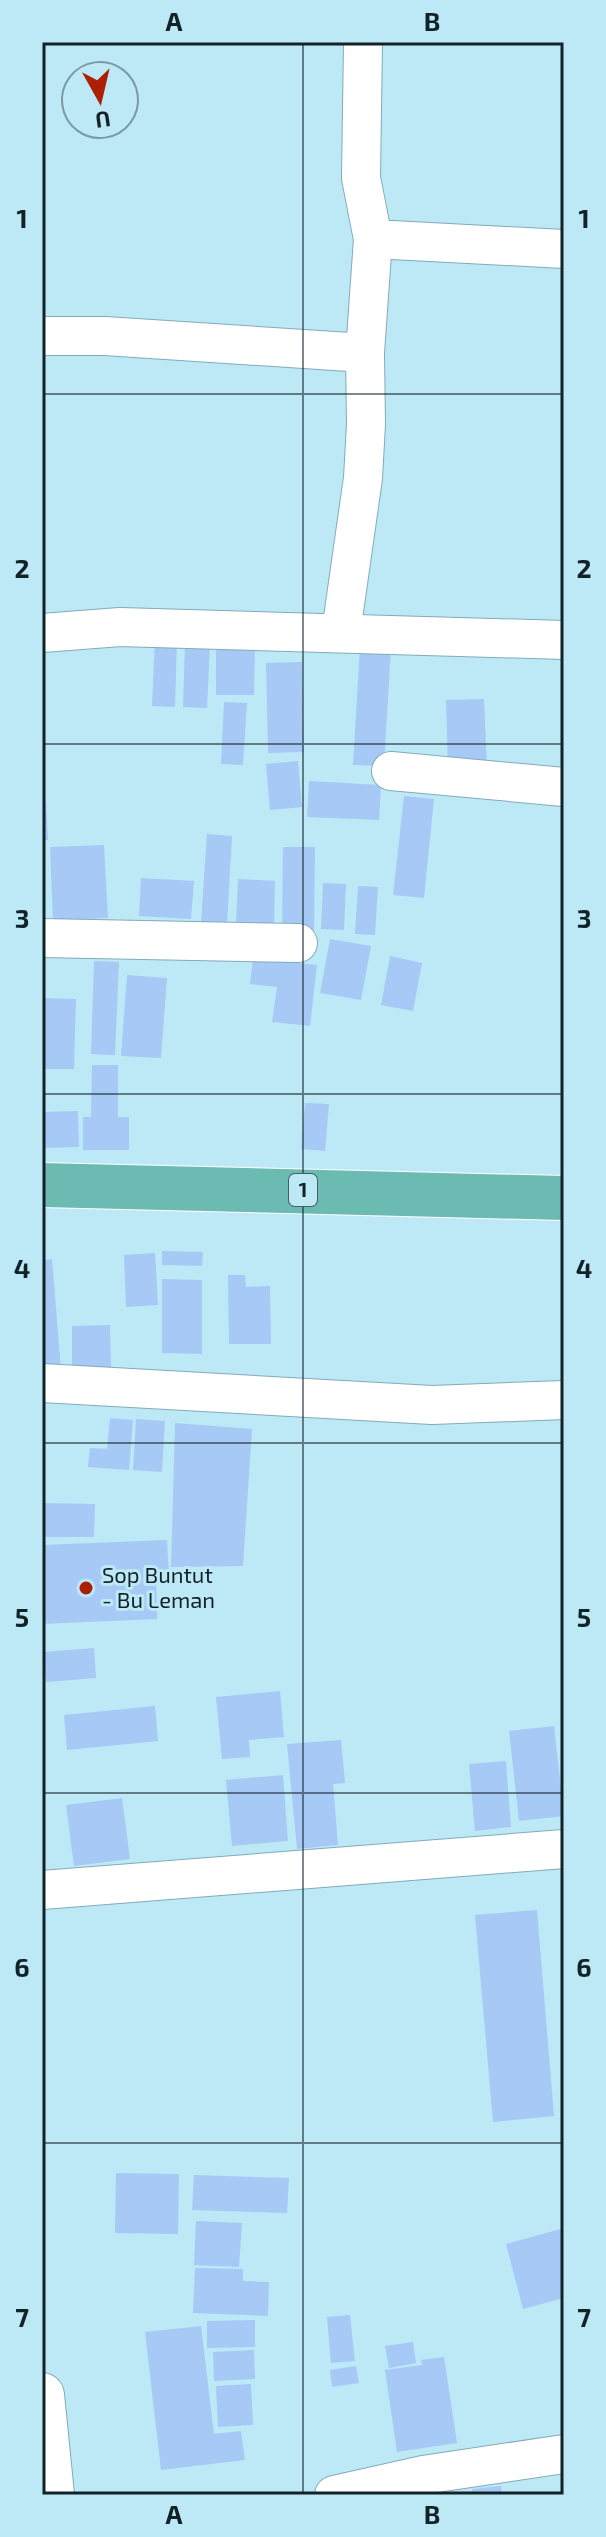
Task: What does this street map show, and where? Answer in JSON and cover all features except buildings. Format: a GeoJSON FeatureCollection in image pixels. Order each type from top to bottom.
{"type":"FeatureCollection","features":[{"type":"Feature","properties":{"kind":"highway","name":"1"},"geometry":{"type":"LineString","coordinates":[[42,1185],[564,1198]]}},
{"type":"Feature","properties":{"kind":"street"},"geometry":{"type":"LineString","coordinates":[[341,632],[363,478],[365,353],[373,239],[361,178],[363,42]]}},
{"type":"Feature","properties":{"kind":"street"},"geometry":{"type":"LineString","coordinates":[[373,239],[564,249]]}},
{"type":"Feature","properties":{"kind":"street"},"geometry":{"type":"LineString","coordinates":[[42,336],[105,336],[365,353]]}},
{"type":"Feature","properties":{"kind":"street"},"geometry":{"type":"LineString","coordinates":[[42,633],[120,627],[564,640]]}},
{"type":"Feature","properties":{"kind":"street"},"geometry":{"type":"LineString","coordinates":[[391,771],[564,787]]}},
{"type":"Feature","properties":{"kind":"street"},"geometry":{"type":"LineString","coordinates":[[42,938],[298,943]]}},
{"type":"Feature","properties":{"kind":"street"},"geometry":{"type":"LineString","coordinates":[[42,1383],[432,1405],[564,1400]]}},
{"type":"Feature","properties":{"kind":"street"},"geometry":{"type":"LineString","coordinates":[[42,1890],[564,1849]]}},
{"type":"Feature","properties":{"kind":"street"},"geometry":{"type":"LineString","coordinates":[[42,2395],[52,2495]]}},
{"type":"Feature","properties":{"kind":"street"},"geometry":{"type":"LineString","coordinates":[[334,2495],[423,2475],[564,2454]]}},
{"type":"Feature","properties":{"kind":"place","name":"Sop Buntut - Bu Leman"},"geometry":{"type":"Point","coordinates":[86,1588]}}]}
